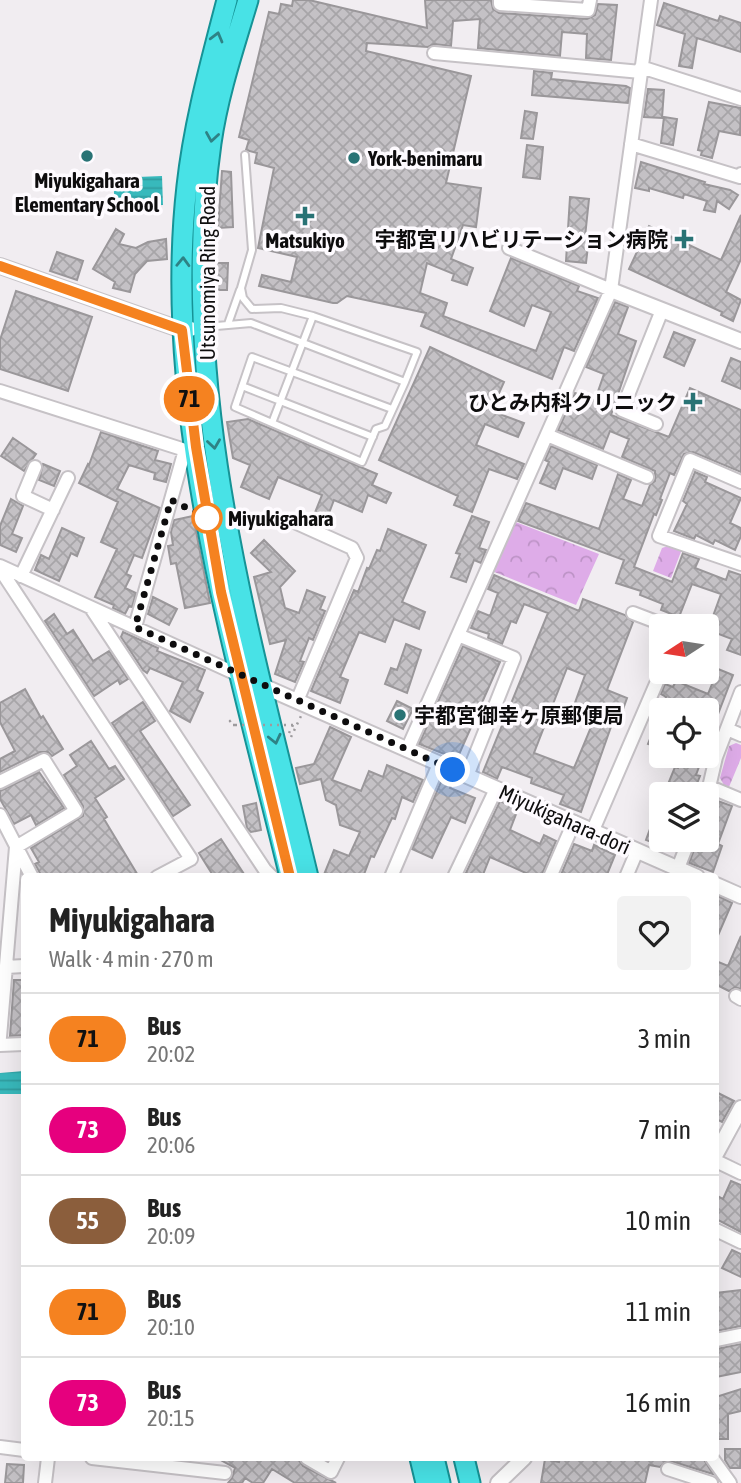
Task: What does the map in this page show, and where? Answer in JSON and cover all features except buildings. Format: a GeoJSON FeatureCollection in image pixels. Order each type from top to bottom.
{"type":"FeatureCollection","features":[{"type":"Feature","properties":{"kind":"highway","name":"Utsunomiya Ring Road"},"geometry":{"type":"LineString","coordinates":[[227,0],[201,96],[191,152],[185,222],[182,330],[190,449],[289,873]]}},
{"type":"Feature","properties":{"kind":"highway","name":"Utsunomiya Ring Road"},"geometry":{"type":"LineString","coordinates":[[248,0],[218,100],[211,145],[204,234],[203,327],[208,394],[221,489],[240,587],[307,873]]}},
{"type":"Feature","properties":{"kind":"highway"},"geometry":{"type":"LineString","coordinates":[[421,1461],[426,1483]]}},
{"type":"Feature","properties":{"kind":"highway"},"geometry":{"type":"LineString","coordinates":[[435,1461],[440,1483]]}},
{"type":"Feature","properties":{"kind":"highway"},"geometry":{"type":"LineString","coordinates":[[449,1461],[454,1483]]}},
{"type":"Feature","properties":{"kind":"highway"},"geometry":{"type":"LineString","coordinates":[[465,1461],[470,1483]]}},
{"type":"Feature","properties":{"kind":"street"},"geometry":{"type":"LineString","coordinates":[[500,0],[500,4],[588,10],[590,0]]}},
{"type":"Feature","properties":{"kind":"street"},"geometry":{"type":"LineString","coordinates":[[407,750],[611,290],[651,0]]}},
{"type":"Feature","properties":{"kind":"street"},"geometry":{"type":"LineString","coordinates":[[434,53],[641,70],[741,99]]}},
{"type":"Feature","properties":{"kind":"street"},"geometry":{"type":"LineString","coordinates":[[631,144],[740,177],[741,173]]}},
{"type":"Feature","properties":{"kind":"street"},"geometry":{"type":"LineString","coordinates":[[509,248],[741,341]]}},
{"type":"Feature","properties":{"kind":"street"},"geometry":{"type":"LineString","coordinates":[[0,266],[182,330],[203,327]]}},
{"type":"Feature","properties":{"kind":"street"},"geometry":{"type":"LineString","coordinates":[[656,424],[622,410],[662,310]]}},
{"type":"Feature","properties":{"kind":"street"},"geometry":{"type":"LineString","coordinates":[[0,391],[190,449],[135,627]]}},
{"type":"Feature","properties":{"kind":"street"},"geometry":{"type":"LineString","coordinates":[[547,435],[647,477]]}},
{"type":"Feature","properties":{"kind":"street"},"geometry":{"type":"LineString","coordinates":[[741,482],[690,460],[659,536],[741,564]]}},
{"type":"Feature","properties":{"kind":"street"},"geometry":{"type":"LineString","coordinates":[[35,467],[23,496],[53,510]]}},
{"type":"Feature","properties":{"kind":"street"},"geometry":{"type":"LineString","coordinates":[[21,576],[68,478]]}},
{"type":"Feature","properties":{"kind":"street"},"geometry":{"type":"LineString","coordinates":[[290,520],[352,548],[357,558],[296,701]]}},
{"type":"Feature","properties":{"kind":"street"},"geometry":{"type":"LineString","coordinates":[[0,568],[241,676]]}},
{"type":"Feature","properties":{"kind":"street"},"geometry":{"type":"LineString","coordinates":[[0,568],[191,859],[165,873]]}},
{"type":"Feature","properties":{"kind":"street"},"geometry":{"type":"LineString","coordinates":[[91,608],[268,873]]}},
{"type":"Feature","properties":{"kind":"street"},"geometry":{"type":"LineString","coordinates":[[633,613],[649,619]]}},
{"type":"Feature","properties":{"kind":"street"},"geometry":{"type":"LineString","coordinates":[[458,635],[514,658],[467,776]]}},
{"type":"Feature","properties":{"kind":"street","name":"Miyukigahara-dori"},"geometry":{"type":"LineString","coordinates":[[241,676],[688,873]]}},
{"type":"Feature","properties":{"kind":"street"},"geometry":{"type":"LineString","coordinates":[[593,831],[656,684]]}},
{"type":"Feature","properties":{"kind":"street"},"geometry":{"type":"LineString","coordinates":[[711,782],[716,757],[741,692]]}},
{"type":"Feature","properties":{"kind":"street"},"geometry":{"type":"LineString","coordinates":[[727,729],[741,735]]}},
{"type":"Feature","properties":{"kind":"street"},"geometry":{"type":"LineString","coordinates":[[0,782],[44,760],[76,811],[16,847]]}},
{"type":"Feature","properties":{"kind":"street"},"geometry":{"type":"LineString","coordinates":[[393,873],[439,764]]}},
{"type":"Feature","properties":{"kind":"street"},"geometry":{"type":"LineString","coordinates":[[456,873],[496,789]]}},
{"type":"Feature","properties":{"kind":"street"},"geometry":{"type":"LineString","coordinates":[[719,794],[741,800]]}},
{"type":"Feature","properties":{"kind":"street"},"geometry":{"type":"LineString","coordinates":[[0,816],[30,873]]}},
{"type":"Feature","properties":{"kind":"street"},"geometry":{"type":"LineString","coordinates":[[552,873],[574,822]]}},
{"type":"Feature","properties":{"kind":"street"},"geometry":{"type":"LineString","coordinates":[[0,1037],[16,847]]}},
{"type":"Feature","properties":{"kind":"street"},"geometry":{"type":"LineString","coordinates":[[628,873],[637,850]]}},
{"type":"Feature","properties":{"kind":"street"},"geometry":{"type":"LineString","coordinates":[[678,869],[684,852]]}},
{"type":"Feature","properties":{"kind":"street"},"geometry":{"type":"LineString","coordinates":[[719,886],[741,896]]}},
{"type":"Feature","properties":{"kind":"street"},"geometry":{"type":"LineString","coordinates":[[6,967],[21,966]]}},
{"type":"Feature","properties":{"kind":"street"},"geometry":{"type":"LineString","coordinates":[[0,1045],[21,1044]]}},
{"type":"Feature","properties":{"kind":"street"},"geometry":{"type":"LineString","coordinates":[[719,1148],[741,1108]]}},
{"type":"Feature","properties":{"kind":"street"},"geometry":{"type":"LineString","coordinates":[[719,1162],[741,1173]]}},
{"type":"Feature","properties":{"kind":"street"},"geometry":{"type":"LineString","coordinates":[[719,1231],[741,1242]]}},
{"type":"Feature","properties":{"kind":"street"},"geometry":{"type":"LineString","coordinates":[[719,1339],[741,1335]]}},
{"type":"Feature","properties":{"kind":"street"},"geometry":{"type":"LineString","coordinates":[[0,1447],[21,1450]]}},
{"type":"Feature","properties":{"kind":"street"},"geometry":{"type":"LineString","coordinates":[[45,1483],[48,1461]]}},
{"type":"Feature","properties":{"kind":"street"},"geometry":{"type":"LineString","coordinates":[[119,1461],[225,1473]]}},
{"type":"Feature","properties":{"kind":"street"},"geometry":{"type":"LineString","coordinates":[[312,1461],[331,1472],[336,1461]]}},
{"type":"Feature","properties":{"kind":"street"},"geometry":{"type":"LineString","coordinates":[[498,1483],[521,1461]]}},
{"type":"Feature","properties":{"kind":"street"},"geometry":{"type":"LineString","coordinates":[[714,1461],[727,1482]]}},
{"type":"Feature","properties":{"kind":"street"},"geometry":{"type":"LineString","coordinates":[[668,1469],[711,1483]]}},
{"type":"Feature","properties":{"kind":"lane"},"geometry":{"type":"LineString","coordinates":[[228,324],[252,250],[245,155]]}},
{"type":"Feature","properties":{"kind":"lane"},"geometry":{"type":"LineString","coordinates":[[241,288],[243,298],[252,309],[281,308],[313,316],[417,352],[405,382],[393,409],[385,426],[376,429],[362,462],[235,407],[251,357],[393,409]]}},
{"type":"Feature","properties":{"kind":"lane"},"geometry":{"type":"LineString","coordinates":[[272,423],[313,316]]}},
{"type":"Feature","properties":{"kind":"lane"},"geometry":{"type":"LineString","coordinates":[[203,327],[251,323],[405,382]]}},
{"type":"Feature","properties":{"kind":"lane"},"geometry":{"type":"LineString","coordinates":[[242,386],[373,437]]}},
{"type":"Feature","properties":{"kind":"path"},"geometry":{"type":"LineString","coordinates":[[235,725],[293,725],[288,736],[293,738],[301,716]]}},
{"type":"Feature","properties":{"kind":"green space"},"geometry":{"type":"Polygon","coordinates":[[[513,521],[599,554],[576,605],[492,571],[513,521]]]}},
{"type":"Feature","properties":{"kind":"green space"},"geometry":{"type":"Polygon","coordinates":[[[671,545],[682,549],[671,578],[653,571],[662,548],[671,545]]]}},
{"type":"Feature","properties":{"kind":"green space"},"geometry":{"type":"Polygon","coordinates":[[[736,743],[741,745],[741,758],[729,787],[724,785],[720,778],[729,746],[736,743]]]}},
{"type":"Feature","properties":{"kind":"water"},"geometry":{"type":"Polygon","coordinates":[[[162,176],[163,205],[115,207],[113,178],[162,176]]]}},
{"type":"Feature","properties":{"kind":"water"},"geometry":{"type":"Polygon","coordinates":[[[21,1071],[21,1094],[0,1094],[0,1073],[21,1071]]]}},
{"type":"Feature","properties":{"kind":"bus line","name":"71"},"geometry":{"type":"LineString","coordinates":[[0,266],[182,330],[188,394],[221,592],[289,873]]}},
{"type":"Feature","properties":{"kind":"place","name":"Miyukigahara Elementary School"},"geometry":{"type":"Point","coordinates":[87,156]}},
{"type":"Feature","properties":{"kind":"place","name":"York-benimaru"},"geometry":{"type":"Point","coordinates":[354,158]}},
{"type":"Feature","properties":{"kind":"place","name":"Matsukiyo"},"geometry":{"type":"Point","coordinates":[305,216]}},
{"type":"Feature","properties":{"kind":"place","name":"宇都宮リハビリテーション病院"},"geometry":{"type":"Point","coordinates":[684,239]}},
{"type":"Feature","properties":{"kind":"place","name":"ひとみ内科クリニック"},"geometry":{"type":"Point","coordinates":[693,402]}},
{"type":"Feature","properties":{"kind":"place","name":"Miyukigahara"},"geometry":{"type":"Point","coordinates":[207,518]}},
{"type":"Feature","properties":{"kind":"place","name":"宇都宮御幸ヶ原郵便局"},"geometry":{"type":"Point","coordinates":[400,715]}},
{"type":"Feature","properties":{"kind":"route"},"geometry":{"type":"LineString","coordinates":[[207,518],[171,500],[135,627],[453,770]]}}]}
